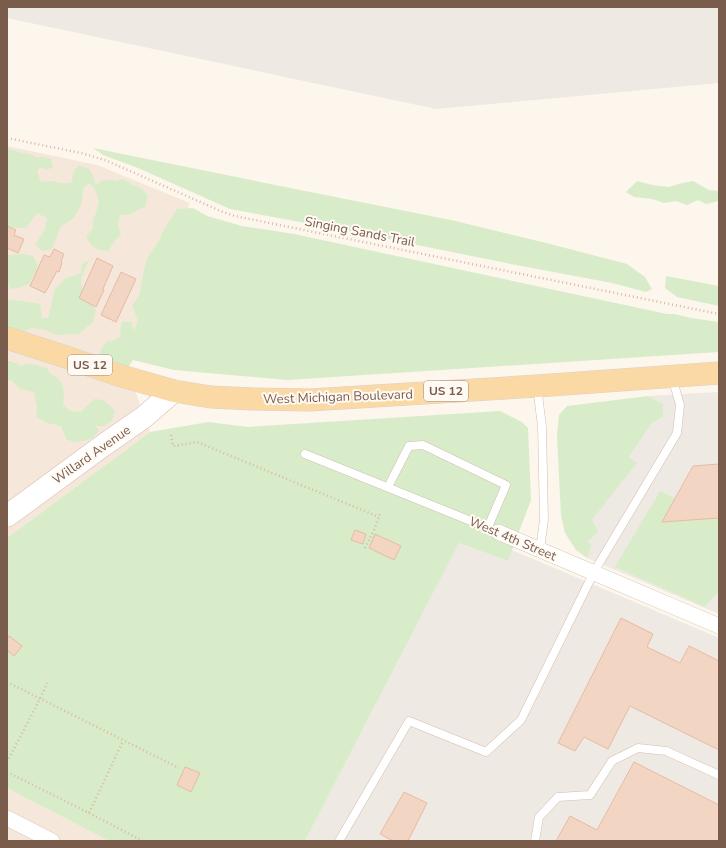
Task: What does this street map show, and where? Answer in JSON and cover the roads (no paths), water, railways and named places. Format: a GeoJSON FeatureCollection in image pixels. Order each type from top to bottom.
{"type":"FeatureCollection","features":[{"type":"Feature","properties":{"kind":"main road","name":"US 12"},"geometry":{"type":"LineString","coordinates":[[7,338],[14,339],[118,375],[174,391]]}},
{"type":"Feature","properties":{"kind":"main road","name":"West Michigan Boulevard"},"geometry":{"type":"LineString","coordinates":[[174,391],[211,397],[310,400],[719,373]]}},
{"type":"Feature","properties":{"kind":"street","name":"Willard Avenue"},"geometry":{"type":"LineString","coordinates":[[7,516],[100,446],[144,417],[174,391]]}},
{"type":"Feature","properties":{"kind":"street","name":"West 4th Street"},"geometry":{"type":"LineString","coordinates":[[493,529],[719,626]]}},
{"type":"Feature","properties":{"kind":"street"},"geometry":{"type":"LineString","coordinates":[[7,818],[52,841]]}},
{"type":"Feature","properties":{"kind":"lane"},"geometry":{"type":"LineString","coordinates":[[338,841],[409,720],[486,752],[521,720],[594,572],[677,433],[680,405],[672,377]]}},
{"type":"Feature","properties":{"kind":"lane"},"geometry":{"type":"LineString","coordinates":[[537,386],[542,428],[544,520],[540,549]]}},
{"type":"Feature","properties":{"kind":"lane"},"geometry":{"type":"LineString","coordinates":[[388,487],[409,446],[423,445],[506,485],[493,529]]}},
{"type":"Feature","properties":{"kind":"lane","name":"West 4th Street"},"geometry":{"type":"LineString","coordinates":[[305,454],[493,529]]}},
{"type":"Feature","properties":{"kind":"lane"},"geometry":{"type":"LineString","coordinates":[[535,841],[539,817],[558,797],[590,795],[612,761],[638,748],[666,751],[719,775]]}}]}
